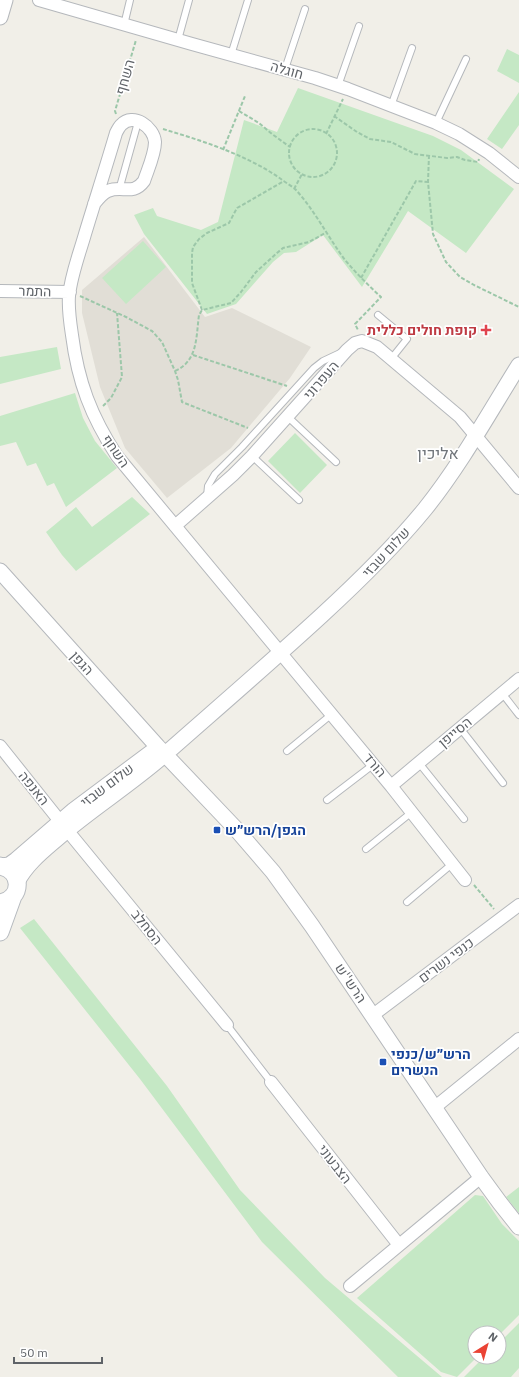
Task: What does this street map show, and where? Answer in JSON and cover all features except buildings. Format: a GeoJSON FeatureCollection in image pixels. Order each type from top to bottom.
{"type":"FeatureCollection","features":[{"type":"Feature","properties":{"kind":"main road"},"geometry":{"type":"LineString","coordinates":[[0,932],[10,894],[12,872],[1,866]]}},
{"type":"Feature","properties":{"kind":"street"},"geometry":{"type":"LineString","coordinates":[[0,17],[5,0]]}},
{"type":"Feature","properties":{"kind":"street","name":"חוגלה"},"geometry":{"type":"LineString","coordinates":[[39,0],[71,7],[124,25],[285,70],[343,88],[436,123],[460,134],[486,150],[519,177]]}},
{"type":"Feature","properties":{"kind":"street"},"geometry":{"type":"LineString","coordinates":[[94,204],[109,190],[135,189],[144,181],[154,148],[153,134],[149,128],[138,122],[127,121],[121,125]]}},
{"type":"Feature","properties":{"kind":"street","name":"השחף"},"geometry":{"type":"LineString","coordinates":[[121,125],[116,133],[94,204],[73,276],[70,292],[70,318],[74,352],[80,376],[94,416],[102,433],[117,456],[282,653]]}},
{"type":"Feature","properties":{"kind":"street","name":"התמר"},"geometry":{"type":"LineString","coordinates":[[0,291],[70,292]]}},
{"type":"Feature","properties":{"kind":"street"},"geometry":{"type":"LineString","coordinates":[[362,341],[377,347],[455,413],[476,435],[519,488]]}},
{"type":"Feature","properties":{"kind":"street","name":"העפרוני"},"geometry":{"type":"LineString","coordinates":[[175,526],[207,499],[252,456],[347,350],[355,343],[362,341]]}},
{"type":"Feature","properties":{"kind":"street","name":"שלום שבזי"},"geometry":{"type":"LineString","coordinates":[[1,866],[9,865],[64,826],[217,709],[282,653],[348,592],[414,523],[444,483],[476,435],[519,365]]}},
{"type":"Feature","properties":{"kind":"street","name":"הגפן"},"geometry":{"type":"LineString","coordinates":[[0,570],[162,751]]}},
{"type":"Feature","properties":{"kind":"street","name":"הורד"},"geometry":{"type":"LineString","coordinates":[[282,653],[374,764],[465,880]]}},
{"type":"Feature","properties":{"kind":"street","name":"הסייפן"},"geometry":{"type":"LineString","coordinates":[[391,786],[519,679]]}},
{"type":"Feature","properties":{"kind":"street","name":"האנפה"},"geometry":{"type":"LineString","coordinates":[[0,746],[64,826]]}},
{"type":"Feature","properties":{"kind":"street","name":"הרש''ש"},"geometry":{"type":"LineString","coordinates":[[162,751],[236,829],[273,872],[301,910],[500,1204],[519,1227]]}},
{"type":"Feature","properties":{"kind":"street","name":"שלום שבזי"},"geometry":{"type":"LineString","coordinates":[[10,894],[28,864],[64,826]]}},
{"type":"Feature","properties":{"kind":"street","name":"הסחלב"},"geometry":{"type":"LineString","coordinates":[[64,826],[227,1025]]}},
{"type":"Feature","properties":{"kind":"street","name":"כנפי נשרים"},"geometry":{"type":"LineString","coordinates":[[373,1016],[519,905]]}},
{"type":"Feature","properties":{"kind":"street"},"geometry":{"type":"LineString","coordinates":[[434,1108],[519,1039]]}},
{"type":"Feature","properties":{"kind":"street","name":"הצבעוני"},"geometry":{"type":"LineString","coordinates":[[271,1082],[399,1245]]}},
{"type":"Feature","properties":{"kind":"street"},"geometry":{"type":"LineString","coordinates":[[350,1286],[481,1176]]}},
{"type":"Feature","properties":{"kind":"lane"},"geometry":{"type":"LineString","coordinates":[[124,25],[130,0]]}},
{"type":"Feature","properties":{"kind":"lane"},"geometry":{"type":"LineString","coordinates":[[178,40],[189,0]]}},
{"type":"Feature","properties":{"kind":"lane"},"geometry":{"type":"LineString","coordinates":[[231,55],[248,0]]}},
{"type":"Feature","properties":{"kind":"lane"},"geometry":{"type":"LineString","coordinates":[[285,70],[304,9]]}},
{"type":"Feature","properties":{"kind":"lane"},"geometry":{"type":"LineString","coordinates":[[343,88],[359,26]]}},
{"type":"Feature","properties":{"kind":"lane"},"geometry":{"type":"LineString","coordinates":[[391,106],[412,48]]}},
{"type":"Feature","properties":{"kind":"lane"},"geometry":{"type":"LineString","coordinates":[[436,123],[466,59]]}},
{"type":"Feature","properties":{"kind":"lane"},"geometry":{"type":"LineString","coordinates":[[120,190],[138,122]]}},
{"type":"Feature","properties":{"kind":"lane"},"geometry":{"type":"LineString","coordinates":[[378,316],[407,339],[391,359]]}},
{"type":"Feature","properties":{"kind":"lane"},"geometry":{"type":"LineString","coordinates":[[207,499],[208,486],[215,474],[257,432],[314,368],[323,361],[347,350]]}},
{"type":"Feature","properties":{"kind":"lane"},"geometry":{"type":"LineString","coordinates":[[288,417],[336,462]]}},
{"type":"Feature","properties":{"kind":"lane"},"geometry":{"type":"LineString","coordinates":[[252,456],[299,500]]}},
{"type":"Feature","properties":{"kind":"lane"},"geometry":{"type":"LineString","coordinates":[[502,693],[519,715]]}},
{"type":"Feature","properties":{"kind":"lane"},"geometry":{"type":"LineString","coordinates":[[287,751],[332,714]]}},
{"type":"Feature","properties":{"kind":"lane"},"geometry":{"type":"LineString","coordinates":[[460,728],[503,783]]}},
{"type":"Feature","properties":{"kind":"lane"},"geometry":{"type":"LineString","coordinates":[[419,763],[464,820]]}},
{"type":"Feature","properties":{"kind":"lane"},"geometry":{"type":"LineString","coordinates":[[327,800],[374,764]]}},
{"type":"Feature","properties":{"kind":"lane"},"geometry":{"type":"LineString","coordinates":[[366,849],[412,812]]}},
{"type":"Feature","properties":{"kind":"lane"},"geometry":{"type":"LineString","coordinates":[[407,902],[452,864]]}},
{"type":"Feature","properties":{"kind":"lane"},"geometry":{"type":"LineString","coordinates":[[227,1025],[271,1082]]}},
{"type":"Feature","properties":{"kind":"path","name":"השחף"},"geometry":{"type":"LineString","coordinates":[[121,125],[115,111],[139,29]]}},
{"type":"Feature","properties":{"kind":"path"},"geometry":{"type":"LineString","coordinates":[[326,134],[334,116],[343,88]]}},
{"type":"Feature","properties":{"kind":"path"},"geometry":{"type":"LineString","coordinates":[[223,150],[245,96]]}},
{"type":"Feature","properties":{"kind":"path"},"geometry":{"type":"LineString","coordinates":[[239,111],[259,123],[290,147]]}},
{"type":"Feature","properties":{"kind":"path"},"geometry":{"type":"LineString","coordinates":[[334,116],[357,132],[370,138],[391,142],[415,154],[447,158],[457,157],[478,162],[486,150]]}},
{"type":"Feature","properties":{"kind":"path"},"geometry":{"type":"LineString","coordinates":[[162,129],[190,137],[270,171],[294,189],[311,209],[344,259],[381,297],[355,324],[362,341]]}},
{"type":"Feature","properties":{"kind":"path"},"geometry":{"type":"LineString","coordinates":[[314,129],[326,134],[333,141],[336,148],[334,163],[330,169],[324,174],[309,176],[302,174],[295,169],[291,163],[289,155],[293,139],[306,130],[314,129]]}},
{"type":"Feature","properties":{"kind":"path"},"geometry":{"type":"LineString","coordinates":[[429,155],[428,182],[433,234],[446,262],[460,277],[519,307]]}},
{"type":"Feature","properties":{"kind":"path"},"geometry":{"type":"LineString","coordinates":[[294,189],[302,174]]}},
{"type":"Feature","properties":{"kind":"path"},"geometry":{"type":"LineString","coordinates":[[202,310],[192,282],[193,247],[199,239],[207,233],[229,223],[237,208],[284,181]]}},
{"type":"Feature","properties":{"kind":"path"},"geometry":{"type":"LineString","coordinates":[[361,278],[416,181],[428,182]]}},
{"type":"Feature","properties":{"kind":"path"},"geometry":{"type":"LineString","coordinates":[[175,371],[183,367],[193,355],[199,315],[202,310],[231,303],[256,272],[277,252],[284,248],[309,242],[327,232]]}},
{"type":"Feature","properties":{"kind":"path"},"geometry":{"type":"LineString","coordinates":[[70,292],[117,313],[152,331],[162,342],[175,371],[182,402],[257,432]]}},
{"type":"Feature","properties":{"kind":"path"},"geometry":{"type":"LineString","coordinates":[[94,416],[111,398],[122,377],[117,313]]}},
{"type":"Feature","properties":{"kind":"path"},"geometry":{"type":"LineString","coordinates":[[193,355],[296,389]]}},
{"type":"Feature","properties":{"kind":"path"},"geometry":{"type":"LineString","coordinates":[[465,880],[472,882],[501,918]]}},
{"type":"Feature","properties":{"kind":"shaded area"},"geometry":{"type":"Polygon","coordinates":[[[144,237],[205,317],[232,308],[311,347],[290,378],[231,448],[167,498],[125,448],[100,387],[82,313],[82,290],[144,237]]]}},
{"type":"Feature","properties":{"kind":"green space"},"geometry":{"type":"Polygon","coordinates":[[[507,49],[519,55],[519,83],[497,71],[507,49]]]}},
{"type":"Feature","properties":{"kind":"green space"},"geometry":{"type":"Polygon","coordinates":[[[298,88],[433,136],[461,150],[514,189],[466,253],[408,211],[362,287],[323,235],[296,252],[284,253],[273,262],[236,304],[207,314],[144,234],[134,215],[153,208],[157,216],[201,230],[218,222],[244,120],[277,132],[298,88]]]}},
{"type":"Feature","properties":{"kind":"green space"},"geometry":{"type":"Polygon","coordinates":[[[519,92],[519,125],[502,149],[487,139],[519,92]]]}},
{"type":"Feature","properties":{"kind":"green space"},"geometry":{"type":"Polygon","coordinates":[[[143,241],[166,267],[126,304],[102,278],[143,241]]]}},
{"type":"Feature","properties":{"kind":"green space"},"geometry":{"type":"Polygon","coordinates":[[[57,347],[61,369],[0,384],[0,357],[57,347]]]}},
{"type":"Feature","properties":{"kind":"green space"},"geometry":{"type":"Polygon","coordinates":[[[75,393],[83,418],[95,441],[117,468],[66,507],[54,483],[47,486],[36,463],[27,466],[16,442],[0,446],[0,416],[75,393]]]}},
{"type":"Feature","properties":{"kind":"green space"},"geometry":{"type":"Polygon","coordinates":[[[295,433],[327,465],[300,493],[268,461],[295,433]]]}},
{"type":"Feature","properties":{"kind":"green space"},"geometry":{"type":"Polygon","coordinates":[[[132,497],[150,514],[76,571],[62,555],[46,532],[76,507],[92,527],[132,497]]]}},
{"type":"Feature","properties":{"kind":"green space"},"geometry":{"type":"Polygon","coordinates":[[[34,919],[167,1086],[240,1190],[325,1278],[442,1377],[398,1377],[262,1242],[140,1079],[20,928],[34,919]]]}},
{"type":"Feature","properties":{"kind":"green space"},"geometry":{"type":"Polygon","coordinates":[[[519,1187],[519,1213],[506,1197],[519,1187]]]}},
{"type":"Feature","properties":{"kind":"green space"},"geometry":{"type":"Polygon","coordinates":[[[475,1195],[483,1196],[502,1224],[519,1241],[519,1315],[507,1327],[507,1325],[467,1325],[467,1365],[469,1365],[457,1377],[441,1372],[357,1298],[475,1195]]]}},
{"type":"Feature","properties":{"kind":"green space"},"geometry":{"type":"Polygon","coordinates":[[[519,1323],[519,1368],[511,1377],[464,1377],[476,1365],[507,1365],[507,1335],[519,1323]]]}},
{"type":"Feature","properties":{"kind":"place","name":"קופת חולים כללית"},"geometry":{"type":"Point","coordinates":[486,330]}},
{"type":"Feature","properties":{"kind":"place","name":"הגפן/הרש״ש"},"geometry":{"type":"Point","coordinates":[217,830]}},
{"type":"Feature","properties":{"kind":"place","name":"הרש״ש/כנפי הנשרים"},"geometry":{"type":"Point","coordinates":[383,1062]}},
{"type":"Feature","properties":{"kind":"district","name":"אליכין"},"geometry":{"type":"Point","coordinates":[438,453]}}]}
